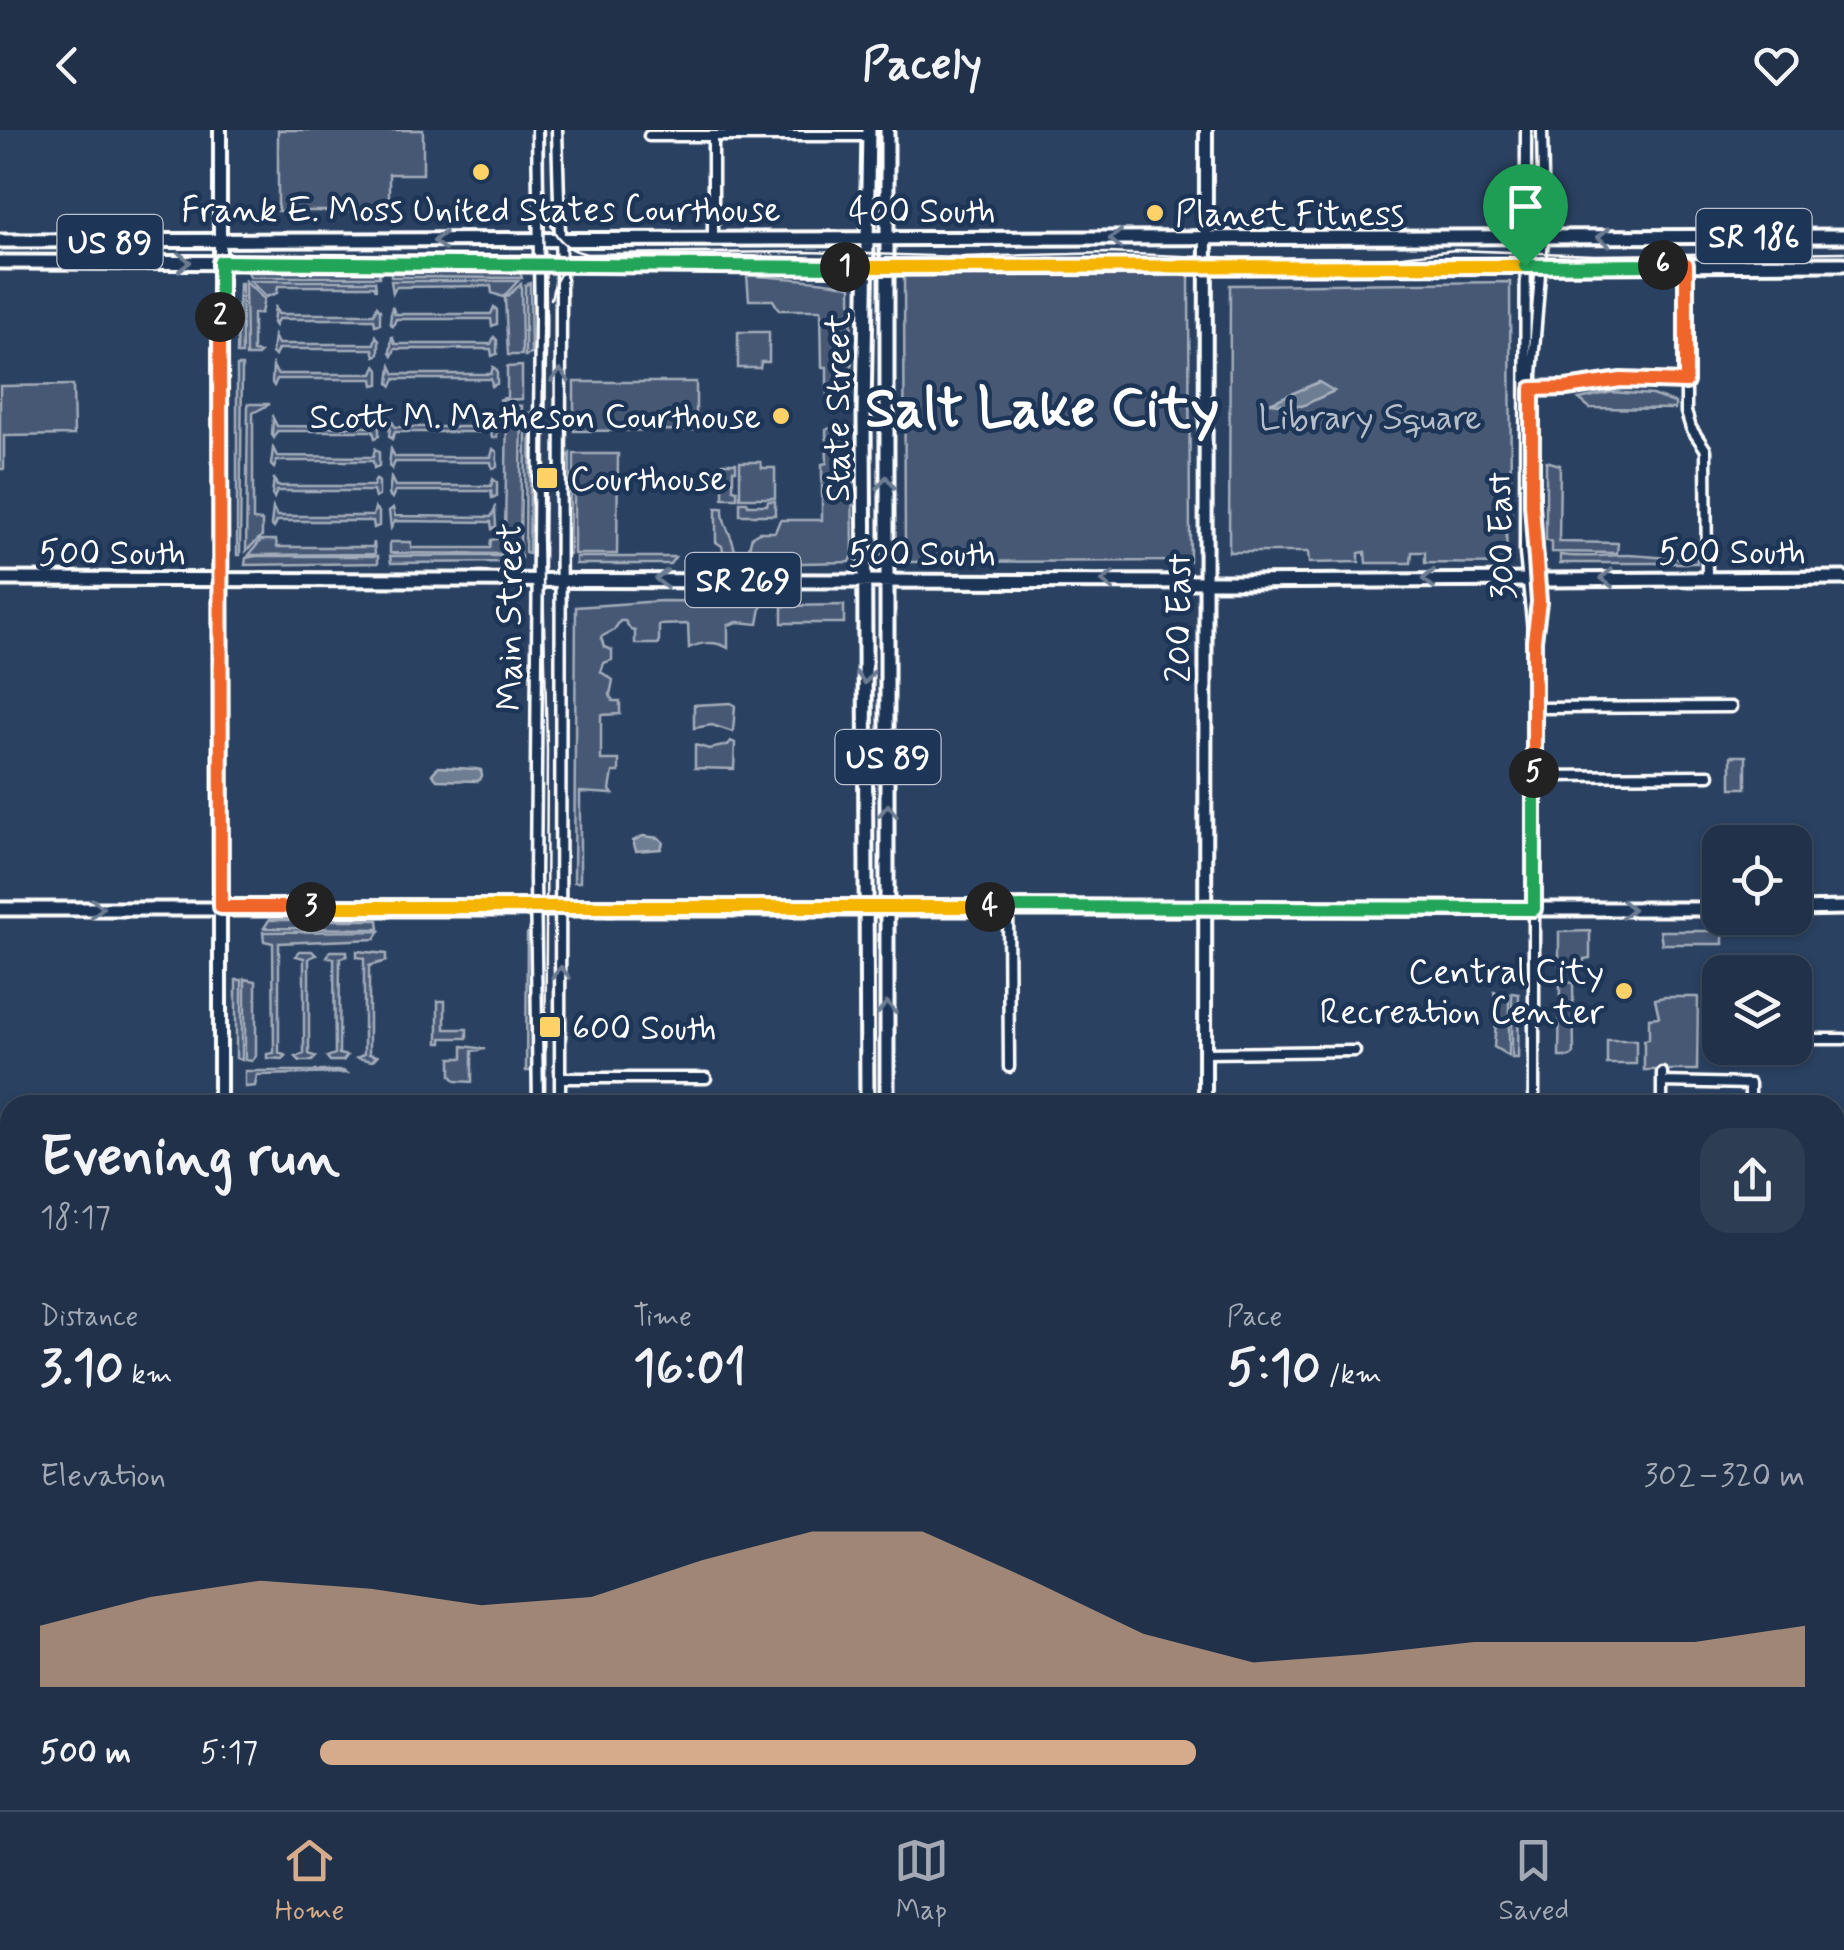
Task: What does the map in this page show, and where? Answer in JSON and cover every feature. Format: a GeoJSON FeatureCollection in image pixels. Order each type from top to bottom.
{"type":"FeatureCollection","features":[{"type":"Feature","properties":{"kind":"main road","name":"State Street"},"geometry":{"type":"LineString","coordinates":[[886,1095],[887,130]]}},
{"type":"Feature","properties":{"kind":"main road","name":"State Street"},"geometry":{"type":"LineString","coordinates":[[867,1095],[864,580],[868,133]]}},
{"type":"Feature","properties":{"kind":"main road","name":"400 South"},"geometry":{"type":"LineString","coordinates":[[0,242],[1844,236]]}},
{"type":"Feature","properties":{"kind":"main road","name":"400 South"},"geometry":{"type":"LineString","coordinates":[[0,262],[733,264],[865,268],[1844,264]]}},
{"type":"Feature","properties":{"kind":"main road","name":"500 South"},"geometry":{"type":"LineString","coordinates":[[0,579],[1206,582],[1844,578]]}},
{"type":"Feature","properties":{"kind":"main road"},"geometry":{"type":"LineString","coordinates":[[1812,909],[1844,908]]}},
{"type":"Feature","properties":{"kind":"main road"},"geometry":{"type":"LineString","coordinates":[[0,909],[1702,909]]}},
{"type":"Feature","properties":{"kind":"street"},"geometry":{"type":"LineString","coordinates":[[220,130],[220,1095]]}},
{"type":"Feature","properties":{"kind":"street","name":"Main Street"},"geometry":{"type":"LineString","coordinates":[[537,130],[538,1095]]}},
{"type":"Feature","properties":{"kind":"street","name":"Main Street"},"geometry":{"type":"LineString","coordinates":[[557,130],[561,265],[560,1095]]}},
{"type":"Feature","properties":{"kind":"street","name":"200 East"},"geometry":{"type":"LineString","coordinates":[[1204,1095],[1206,130]]}},
{"type":"Feature","properties":{"kind":"street","name":"300 East"},"geometry":{"type":"LineString","coordinates":[[1526,130],[1532,579],[1539,607],[1534,640],[1534,1095]]}},
{"type":"Feature","properties":{"kind":"street","name":"300 East"},"geometry":{"type":"LineString","coordinates":[[1532,579],[1532,389],[1543,237],[1542,130]]}},
{"type":"Feature","properties":{"kind":"street"},"geometry":{"type":"LineString","coordinates":[[649,136],[868,133]]}},
{"type":"Feature","properties":{"kind":"street"},"geometry":{"type":"LineString","coordinates":[[712,239],[713,136]]}},
{"type":"Feature","properties":{"kind":"street"},"geometry":{"type":"LineString","coordinates":[[1686,264],[1688,420],[1706,450],[1707,578]]}},
{"type":"Feature","properties":{"kind":"street"},"geometry":{"type":"LineString","coordinates":[[1532,389],[1621,380],[1686,382]]}},
{"type":"Feature","properties":{"kind":"street"},"geometry":{"type":"LineString","coordinates":[[1534,708],[1731,708]]}},
{"type":"Feature","properties":{"kind":"street"},"geometry":{"type":"LineString","coordinates":[[1534,776],[1709,775]]}},
{"type":"Feature","properties":{"kind":"street"},"geometry":{"type":"LineString","coordinates":[[1008,907],[1008,1067]]}},
{"type":"Feature","properties":{"kind":"street"},"geometry":{"type":"LineString","coordinates":[[1812,1038],[1844,1039]]}},
{"type":"Feature","properties":{"kind":"street"},"geometry":{"type":"LineString","coordinates":[[1205,1052],[1355,1051]]}},
{"type":"Feature","properties":{"kind":"street"},"geometry":{"type":"LineString","coordinates":[[560,1078],[706,1078]]}},
{"type":"Feature","properties":{"kind":"street"},"geometry":{"type":"LineString","coordinates":[[1662,1095],[1662,1078],[1750,1084],[1750,1095]]}},
{"type":"Feature","properties":{"kind":"green space"},"geometry":{"type":"Polygon","coordinates":[[[278,130],[423,130],[423,174],[389,174],[389,211],[278,211],[278,130]]]}},
{"type":"Feature","properties":{"kind":"green space"},"geometry":{"type":"Polygon","coordinates":[[[248,272],[378,272],[379,277],[250,277],[248,272]]]}},
{"type":"Feature","properties":{"kind":"green space"},"geometry":{"type":"Polygon","coordinates":[[[520,272],[522,278],[391,277],[391,273],[520,272]]]}},
{"type":"Feature","properties":{"kind":"green space"},"geometry":{"type":"Polygon","coordinates":[[[747,275],[851,287],[852,379],[832,403],[827,401],[827,367],[822,367],[821,310],[779,310],[773,300],[749,300],[747,275]]]}},
{"type":"Feature","properties":{"kind":"green space"},"geometry":{"type":"Polygon","coordinates":[[[1189,275],[1190,561],[905,562],[904,276],[1189,275]]]}},
{"type":"Feature","properties":{"kind":"green space"},"geometry":{"type":"Polygon","coordinates":[[[245,281],[264,299],[261,313],[253,314],[253,352],[260,353],[258,356],[246,356],[245,281]]]}},
{"type":"Feature","properties":{"kind":"green space"},"geometry":{"type":"Polygon","coordinates":[[[250,281],[375,281],[376,290],[374,286],[278,286],[277,293],[266,297],[250,281]]]}},
{"type":"Feature","properties":{"kind":"green space"},"geometry":{"type":"Polygon","coordinates":[[[391,281],[518,281],[503,297],[492,293],[491,286],[396,287],[393,293],[391,281]]]}},
{"type":"Feature","properties":{"kind":"green space","name":"Library Square"},"geometry":{"type":"Polygon","coordinates":[[[1510,282],[1511,527],[1506,527],[1507,564],[1425,563],[1425,552],[1412,552],[1411,563],[1366,563],[1365,552],[1359,553],[1359,562],[1309,563],[1308,552],[1229,552],[1230,285],[1510,282]]]}},
{"type":"Feature","properties":{"kind":"green space"},"geometry":{"type":"Polygon","coordinates":[[[242,283],[242,354],[237,354],[242,283]]]}},
{"type":"Feature","properties":{"kind":"green space"},"geometry":{"type":"Polygon","coordinates":[[[530,283],[531,354],[525,356],[525,285],[530,283]]]}},
{"type":"Feature","properties":{"kind":"green space"},"geometry":{"type":"Polygon","coordinates":[[[521,284],[522,355],[508,355],[505,298],[521,284]]]}},
{"type":"Feature","properties":{"kind":"green space"},"geometry":{"type":"Polygon","coordinates":[[[275,306],[278,314],[374,314],[377,306],[380,324],[375,325],[374,319],[278,319],[275,326],[275,306]]]}},
{"type":"Feature","properties":{"kind":"green space"},"geometry":{"type":"Polygon","coordinates":[[[392,306],[395,314],[491,314],[494,307],[497,324],[492,326],[491,319],[396,319],[393,326],[392,306]]]}},
{"type":"Feature","properties":{"kind":"green space"},"geometry":{"type":"Polygon","coordinates":[[[738,332],[769,332],[769,362],[761,362],[760,368],[738,368],[738,332]]]}},
{"type":"Feature","properties":{"kind":"green space"},"geometry":{"type":"Polygon","coordinates":[[[274,336],[278,344],[374,344],[376,336],[379,354],[375,356],[373,349],[278,349],[275,356],[274,336]]]}},
{"type":"Feature","properties":{"kind":"green space"},"geometry":{"type":"Polygon","coordinates":[[[392,336],[395,344],[491,344],[494,337],[497,354],[492,356],[491,349],[395,349],[392,356],[392,336]]]}},
{"type":"Feature","properties":{"kind":"green space"},"geometry":{"type":"Polygon","coordinates":[[[237,366],[242,366],[240,555],[237,555],[237,366]]]}},
{"type":"Feature","properties":{"kind":"green space"},"geometry":{"type":"Polygon","coordinates":[[[273,366],[277,374],[373,374],[376,366],[379,384],[374,385],[373,379],[277,379],[274,386],[273,366]]]}},
{"type":"Feature","properties":{"kind":"green space"},"geometry":{"type":"Polygon","coordinates":[[[391,366],[395,374],[491,374],[493,367],[497,370],[497,384],[492,386],[491,379],[395,379],[392,386],[391,366]]]}},
{"type":"Feature","properties":{"kind":"green space"},"geometry":{"type":"Polygon","coordinates":[[[522,366],[522,399],[499,400],[507,397],[507,367],[522,366]]]}},
{"type":"Feature","properties":{"kind":"green space"},"geometry":{"type":"Polygon","coordinates":[[[574,382],[696,382],[696,430],[574,431],[574,382]]]}},
{"type":"Feature","properties":{"kind":"green space"},"geometry":{"type":"Polygon","coordinates":[[[73,385],[74,435],[4,436],[4,469],[0,469],[0,386],[73,385]]]}},
{"type":"Feature","properties":{"kind":"green space"},"geometry":{"type":"Polygon","coordinates":[[[1612,392],[1652,395],[1675,403],[1675,409],[1590,408],[1579,399],[1612,392]]]}},
{"type":"Feature","properties":{"kind":"green space"},"geometry":{"type":"Polygon","coordinates":[[[248,404],[270,404],[253,413],[253,520],[262,521],[262,536],[246,551],[248,404]]]}},
{"type":"Feature","properties":{"kind":"green space"},"geometry":{"type":"Polygon","coordinates":[[[499,404],[522,406],[520,551],[505,537],[507,407],[499,404]]]}},
{"type":"Feature","properties":{"kind":"green space"},"geometry":{"type":"Polygon","coordinates":[[[526,413],[531,413],[529,554],[525,553],[526,413]]]}},
{"type":"Feature","properties":{"kind":"green space"},"geometry":{"type":"Polygon","coordinates":[[[273,418],[277,426],[373,427],[376,419],[379,436],[375,438],[373,431],[277,431],[274,438],[273,418]]]}},
{"type":"Feature","properties":{"kind":"green space"},"geometry":{"type":"Polygon","coordinates":[[[391,419],[395,427],[491,427],[493,419],[497,423],[497,437],[492,438],[491,432],[395,432],[392,439],[391,419]]]}},
{"type":"Feature","properties":{"kind":"green space"},"geometry":{"type":"Polygon","coordinates":[[[832,427],[852,453],[850,562],[754,564],[748,552],[752,536],[775,532],[780,520],[822,520],[822,464],[827,463],[826,430],[832,427]]]}},
{"type":"Feature","properties":{"kind":"green space"},"geometry":{"type":"Polygon","coordinates":[[[273,448],[277,456],[373,457],[375,449],[379,452],[379,466],[374,468],[373,461],[277,461],[274,468],[273,448]]]}},
{"type":"Feature","properties":{"kind":"green space"},"geometry":{"type":"Polygon","coordinates":[[[391,449],[395,457],[491,457],[493,449],[497,452],[497,467],[492,468],[491,462],[395,462],[392,469],[391,449]]]}},
{"type":"Feature","properties":{"kind":"green space"},"geometry":{"type":"Polygon","coordinates":[[[570,454],[570,554],[567,554],[565,460],[570,454]]]}},
{"type":"Feature","properties":{"kind":"green space"},"geometry":{"type":"Polygon","coordinates":[[[574,454],[618,454],[617,554],[574,554],[574,454]]]}},
{"type":"Feature","properties":{"kind":"green space"},"geometry":{"type":"Polygon","coordinates":[[[1546,461],[1560,465],[1559,542],[1618,543],[1617,553],[1552,552],[1552,543],[1546,540],[1546,461]]]}},
{"type":"Feature","properties":{"kind":"green space"},"geometry":{"type":"Polygon","coordinates":[[[740,462],[761,462],[762,468],[775,468],[775,498],[740,498],[740,462]]]}},
{"type":"Feature","properties":{"kind":"green space"},"geometry":{"type":"Polygon","coordinates":[[[723,463],[736,463],[733,489],[737,490],[737,498],[723,498],[723,463]]]}},
{"type":"Feature","properties":{"kind":"green space"},"geometry":{"type":"Polygon","coordinates":[[[274,478],[277,486],[373,486],[376,479],[379,496],[375,498],[373,491],[277,491],[274,498],[274,478]]]}},
{"type":"Feature","properties":{"kind":"green space"},"geometry":{"type":"Polygon","coordinates":[[[391,478],[395,486],[491,486],[493,479],[497,482],[497,496],[492,498],[491,491],[395,491],[392,498],[391,478]]]}},
{"type":"Feature","properties":{"kind":"green space"},"geometry":{"type":"Polygon","coordinates":[[[768,501],[775,501],[775,515],[740,515],[740,502],[767,505],[768,501]]]}},
{"type":"Feature","properties":{"kind":"green space"},"geometry":{"type":"Polygon","coordinates":[[[273,508],[277,516],[373,516],[375,508],[379,512],[379,526],[374,528],[373,521],[277,521],[274,528],[273,508]]]}},
{"type":"Feature","properties":{"kind":"green space"},"geometry":{"type":"Polygon","coordinates":[[[393,508],[395,516],[491,517],[495,509],[496,526],[492,529],[491,522],[395,521],[391,528],[389,511],[393,508]]]}},
{"type":"Feature","properties":{"kind":"green space"},"geometry":{"type":"Polygon","coordinates":[[[716,508],[723,508],[735,554],[724,554],[716,542],[716,508]]]}},
{"type":"Feature","properties":{"kind":"green space"},"geometry":{"type":"Polygon","coordinates":[[[501,538],[518,554],[390,553],[390,542],[411,542],[411,548],[490,548],[491,540],[501,538]]]}},
{"type":"Feature","properties":{"kind":"green space"},"geometry":{"type":"Polygon","coordinates":[[[261,540],[276,540],[277,547],[373,547],[374,542],[375,554],[249,555],[261,540]]]}},
{"type":"Feature","properties":{"kind":"green space"},"geometry":{"type":"Polygon","coordinates":[[[1560,555],[1697,557],[1697,563],[1560,563],[1560,555]]]}},
{"type":"Feature","properties":{"kind":"green space"},"geometry":{"type":"Polygon","coordinates":[[[378,556],[378,563],[245,565],[246,558],[378,556]]]}},
{"type":"Feature","properties":{"kind":"green space"},"geometry":{"type":"Polygon","coordinates":[[[390,556],[521,556],[521,562],[391,563],[390,556]]]}},
{"type":"Feature","properties":{"kind":"green space"},"geometry":{"type":"Polygon","coordinates":[[[576,557],[675,557],[670,564],[576,564],[576,557]]]}},
{"type":"Feature","properties":{"kind":"green space"},"geometry":{"type":"Polygon","coordinates":[[[661,601],[762,602],[758,624],[728,625],[728,648],[708,643],[689,648],[688,624],[659,625],[659,644],[635,644],[635,631],[625,621],[601,637],[604,647],[612,650],[612,660],[604,663],[601,672],[613,680],[610,695],[613,701],[620,701],[620,714],[601,715],[601,760],[619,760],[619,772],[613,772],[613,794],[580,792],[580,882],[574,882],[576,607],[661,601]]]}},
{"type":"Feature","properties":{"kind":"green space"},"geometry":{"type":"Polygon","coordinates":[[[844,605],[844,623],[782,623],[782,606],[844,605]]]}},
{"type":"Feature","properties":{"kind":"green space"},"geometry":{"type":"Polygon","coordinates":[[[694,705],[735,706],[733,732],[712,725],[694,728],[694,705]]]}},
{"type":"Feature","properties":{"kind":"green space"},"geometry":{"type":"Polygon","coordinates":[[[735,743],[734,769],[695,768],[695,745],[709,749],[735,743]]]}},
{"type":"Feature","properties":{"kind":"green space"},"geometry":{"type":"Polygon","coordinates":[[[1731,756],[1746,756],[1746,788],[1731,788],[1731,756]]]}},
{"type":"Feature","properties":{"kind":"green space"},"geometry":{"type":"Polygon","coordinates":[[[269,920],[378,920],[379,929],[264,928],[269,920]]]}},
{"type":"Feature","properties":{"kind":"green space"},"geometry":{"type":"Polygon","coordinates":[[[380,931],[375,939],[279,943],[279,1053],[286,1056],[267,1058],[267,1054],[274,1053],[273,943],[264,941],[263,932],[380,931]]]}},
{"type":"Feature","properties":{"kind":"green space"},"geometry":{"type":"Polygon","coordinates":[[[530,931],[533,1071],[526,1071],[527,934],[530,931]]]}},
{"type":"Feature","properties":{"kind":"green space"},"geometry":{"type":"Polygon","coordinates":[[[1590,931],[1590,958],[1584,959],[1584,967],[1559,967],[1559,932],[1590,931]]]}},
{"type":"Feature","properties":{"kind":"green space"},"geometry":{"type":"Polygon","coordinates":[[[1660,931],[1723,935],[1723,944],[1662,944],[1660,931]]]}},
{"type":"Feature","properties":{"kind":"green space"},"geometry":{"type":"Polygon","coordinates":[[[299,951],[316,955],[309,958],[309,1054],[316,1057],[312,1061],[296,1057],[304,1054],[304,958],[296,956],[299,951]]]}},
{"type":"Feature","properties":{"kind":"green space"},"geometry":{"type":"Polygon","coordinates":[[[330,951],[347,951],[347,956],[340,958],[339,1054],[347,1056],[343,1061],[330,1061],[327,1057],[335,1054],[334,958],[327,957],[330,951]]]}},
{"type":"Feature","properties":{"kind":"green space"},"geometry":{"type":"Polygon","coordinates":[[[357,951],[386,954],[386,961],[369,966],[369,1054],[377,1056],[372,1061],[357,1058],[364,1054],[364,958],[357,957],[357,951]]]}},
{"type":"Feature","properties":{"kind":"green space"},"geometry":{"type":"Polygon","coordinates":[[[245,979],[256,981],[256,1056],[252,1061],[245,1060],[245,979]]]}},
{"type":"Feature","properties":{"kind":"green space"},"geometry":{"type":"Polygon","coordinates":[[[236,980],[242,980],[242,1060],[236,1058],[236,980]]]}},
{"type":"Feature","properties":{"kind":"green space"},"geometry":{"type":"Polygon","coordinates":[[[1560,981],[1573,983],[1574,1054],[1570,1057],[1559,1057],[1560,981]]]}},
{"type":"Feature","properties":{"kind":"green space"},"geometry":{"type":"Polygon","coordinates":[[[1494,992],[1509,994],[1509,1056],[1494,1047],[1494,992]]]}},
{"type":"Feature","properties":{"kind":"green space"},"geometry":{"type":"Polygon","coordinates":[[[1512,993],[1519,994],[1518,1058],[1512,1058],[1512,993]]]}},
{"type":"Feature","properties":{"kind":"green space"},"geometry":{"type":"Polygon","coordinates":[[[1698,997],[1697,1070],[1644,1070],[1649,1018],[1659,1017],[1655,999],[1698,997]]]}},
{"type":"Feature","properties":{"kind":"green space"},"geometry":{"type":"Polygon","coordinates":[[[438,1001],[445,1001],[445,1029],[467,1029],[467,1038],[442,1038],[442,1043],[438,1043],[438,1001]]]}},
{"type":"Feature","properties":{"kind":"green space"},"geometry":{"type":"Polygon","coordinates":[[[1607,1040],[1636,1040],[1636,1064],[1607,1064],[1607,1040]]]}},
{"type":"Feature","properties":{"kind":"green space"},"geometry":{"type":"Polygon","coordinates":[[[463,1046],[485,1049],[472,1051],[472,1082],[456,1081],[451,1076],[451,1058],[463,1058],[463,1046]]]}},
{"type":"Feature","properties":{"kind":"green space"},"geometry":{"type":"Polygon","coordinates":[[[245,1071],[346,1073],[257,1075],[255,1086],[245,1087],[245,1071]]]}},
{"type":"Feature","properties":{"kind":"shaded area"},"geometry":{"type":"Polygon","coordinates":[[[1319,382],[1334,391],[1302,406],[1270,403],[1319,382]]]}},
{"type":"Feature","properties":{"kind":"shaded area"},"geometry":{"type":"Polygon","coordinates":[[[438,767],[481,770],[482,776],[478,781],[437,780],[432,774],[438,767]]]}},
{"type":"Feature","properties":{"kind":"shaded area"},"geometry":{"type":"Polygon","coordinates":[[[643,836],[659,838],[663,842],[661,849],[636,851],[633,841],[643,836]]]}},
{"type":"Feature","properties":{"kind":"tram line"},"geometry":{"type":"LineString","coordinates":[[544,130],[545,1095]]}},
{"type":"Feature","properties":{"kind":"tram line"},"geometry":{"type":"LineString","coordinates":[[544,188],[547,211],[559,238],[587,254],[808,252],[961,257],[1109,253],[1385,258],[1455,250],[1595,255],[1844,252]]}},
{"type":"Feature","properties":{"kind":"tram line"},"geometry":{"type":"LineString","coordinates":[[551,299],[565,268],[596,256]]}},
{"type":"Feature","properties":{"kind":"place","name":"Frank E. Moss United States Courthouse"},"geometry":{"type":"Point","coordinates":[481,172]}},
{"type":"Feature","properties":{"kind":"place","name":"Planet Fitness"},"geometry":{"type":"Point","coordinates":[1155,213]}},
{"type":"Feature","properties":{"kind":"place","name":"Scott M. Matheson Courthouse"},"geometry":{"type":"Point","coordinates":[781,416]}},
{"type":"Feature","properties":{"kind":"place","name":"Courthouse"},"geometry":{"type":"Point","coordinates":[547,478]}},
{"type":"Feature","properties":{"kind":"place","name":"Central City Recreation Center"},"geometry":{"type":"Point","coordinates":[1624,991]}},
{"type":"Feature","properties":{"kind":"place","name":"600 South"},"geometry":{"type":"Point","coordinates":[550,1027]}},
{"type":"Feature","properties":{"kind":"district","name":"Salt Lake City"},"geometry":{"type":"Point","coordinates":[1042,407]}},
{"type":"Feature","properties":{"kind":"route"},"geometry":{"type":"LineString","coordinates":[[220,262],[904,268],[1525,266],[1686,264],[1686,382],[1621,380],[1532,389],[1532,505],[1539,602],[1534,640],[1534,909],[221,907],[220,262]]}}]}
